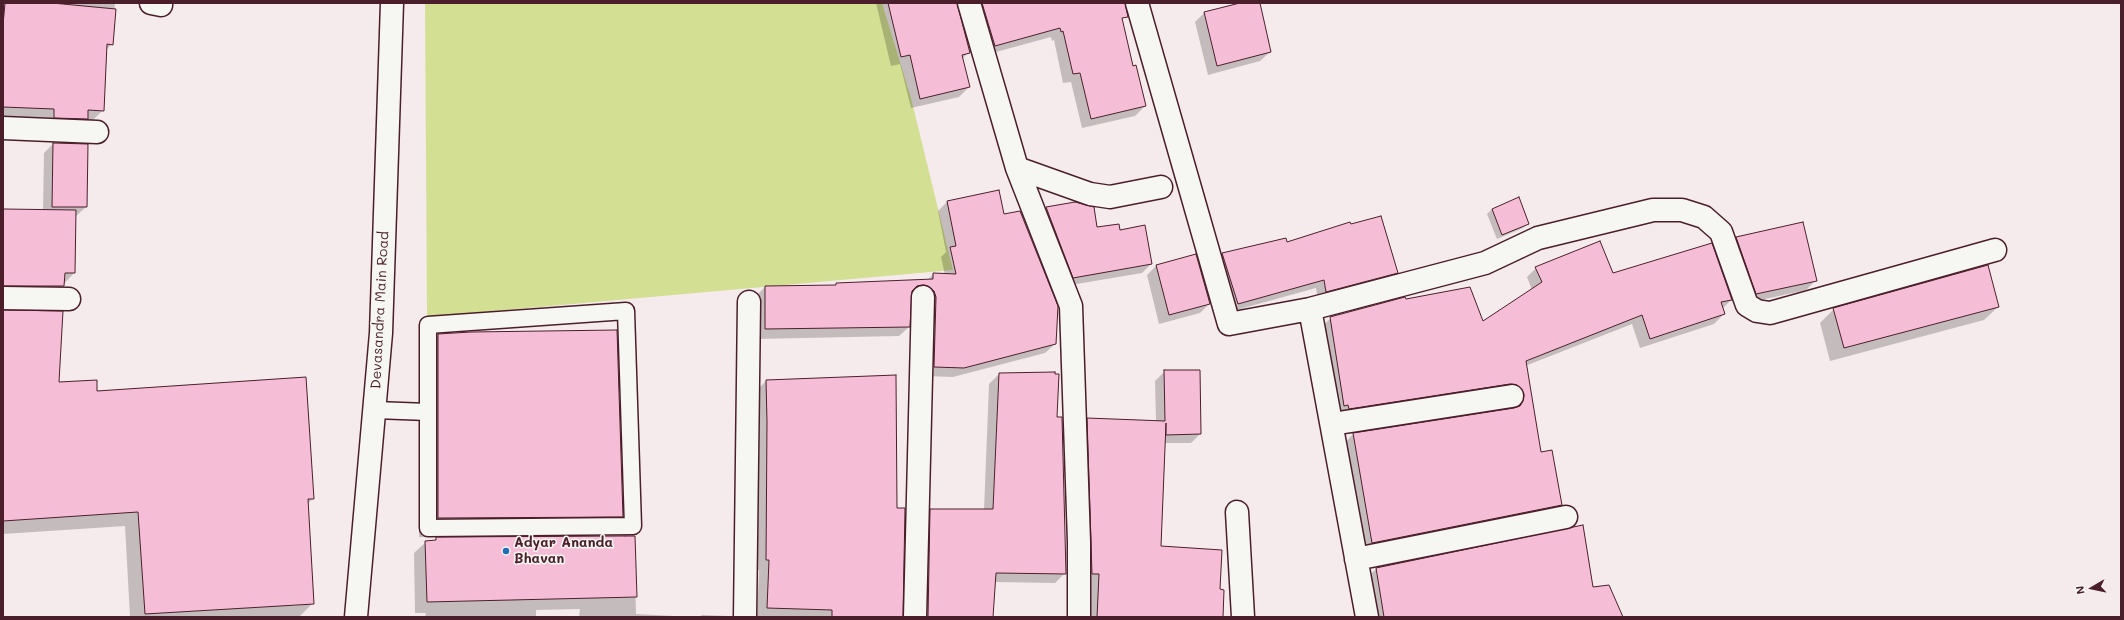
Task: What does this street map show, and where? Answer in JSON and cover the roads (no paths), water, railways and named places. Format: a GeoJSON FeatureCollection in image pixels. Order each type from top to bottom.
{"type":"FeatureCollection","features":[{"type":"Feature","properties":{"kind":"street","name":"Devasandra Main Road"},"geometry":{"type":"LineString","coordinates":[[356,617],[382,333],[392,3]]}},
{"type":"Feature","properties":{"kind":"street"},"geometry":{"type":"LineString","coordinates":[[969,3],[1017,168],[1072,306],[1079,542],[1079,617]]}},
{"type":"Feature","properties":{"kind":"street"},"geometry":{"type":"LineString","coordinates":[[1137,3],[1229,324],[1310,309],[1485,263],[1538,238],[1654,210],[1682,210],[1704,217],[1721,232],[1747,305],[1757,312],[1770,313],[1995,250]]}},
{"type":"Feature","properties":{"kind":"street"},"geometry":{"type":"LineString","coordinates":[[3,128],[97,132]]}},
{"type":"Feature","properties":{"kind":"street"},"geometry":{"type":"LineString","coordinates":[[1017,168],[1090,194],[1110,197],[1161,187]]}},
{"type":"Feature","properties":{"kind":"street"},"geometry":{"type":"LineString","coordinates":[[915,617],[923,297]]}},
{"type":"Feature","properties":{"kind":"street"},"geometry":{"type":"LineString","coordinates":[[3,298],[69,299]]}},
{"type":"Feature","properties":{"kind":"street"},"geometry":{"type":"LineString","coordinates":[[745,617],[749,302]]}},
{"type":"Feature","properties":{"kind":"street"},"geometry":{"type":"LineString","coordinates":[[1310,309],[1367,617]]}},
{"type":"Feature","properties":{"kind":"street"},"geometry":{"type":"LineString","coordinates":[[1332,424],[1512,396]]}},
{"type":"Feature","properties":{"kind":"street"},"geometry":{"type":"LineString","coordinates":[[1237,512],[1243,617]]}},
{"type":"Feature","properties":{"kind":"street"},"geometry":{"type":"LineString","coordinates":[[1356,558],[1566,517]]}},
{"type":"Feature","properties":{"kind":"lane"},"geometry":{"type":"LineString","coordinates":[[626,311],[633,526],[428,528],[428,412],[428,325],[626,311]]}},
{"type":"Feature","properties":{"kind":"lane"},"geometry":{"type":"LineString","coordinates":[[375,410],[428,412]]}},
{"type":"Feature","properties":{"kind":"place","name":"Adyar Ananda Bhavan"},"geometry":{"type":"Point","coordinates":[506,551]}}]}
